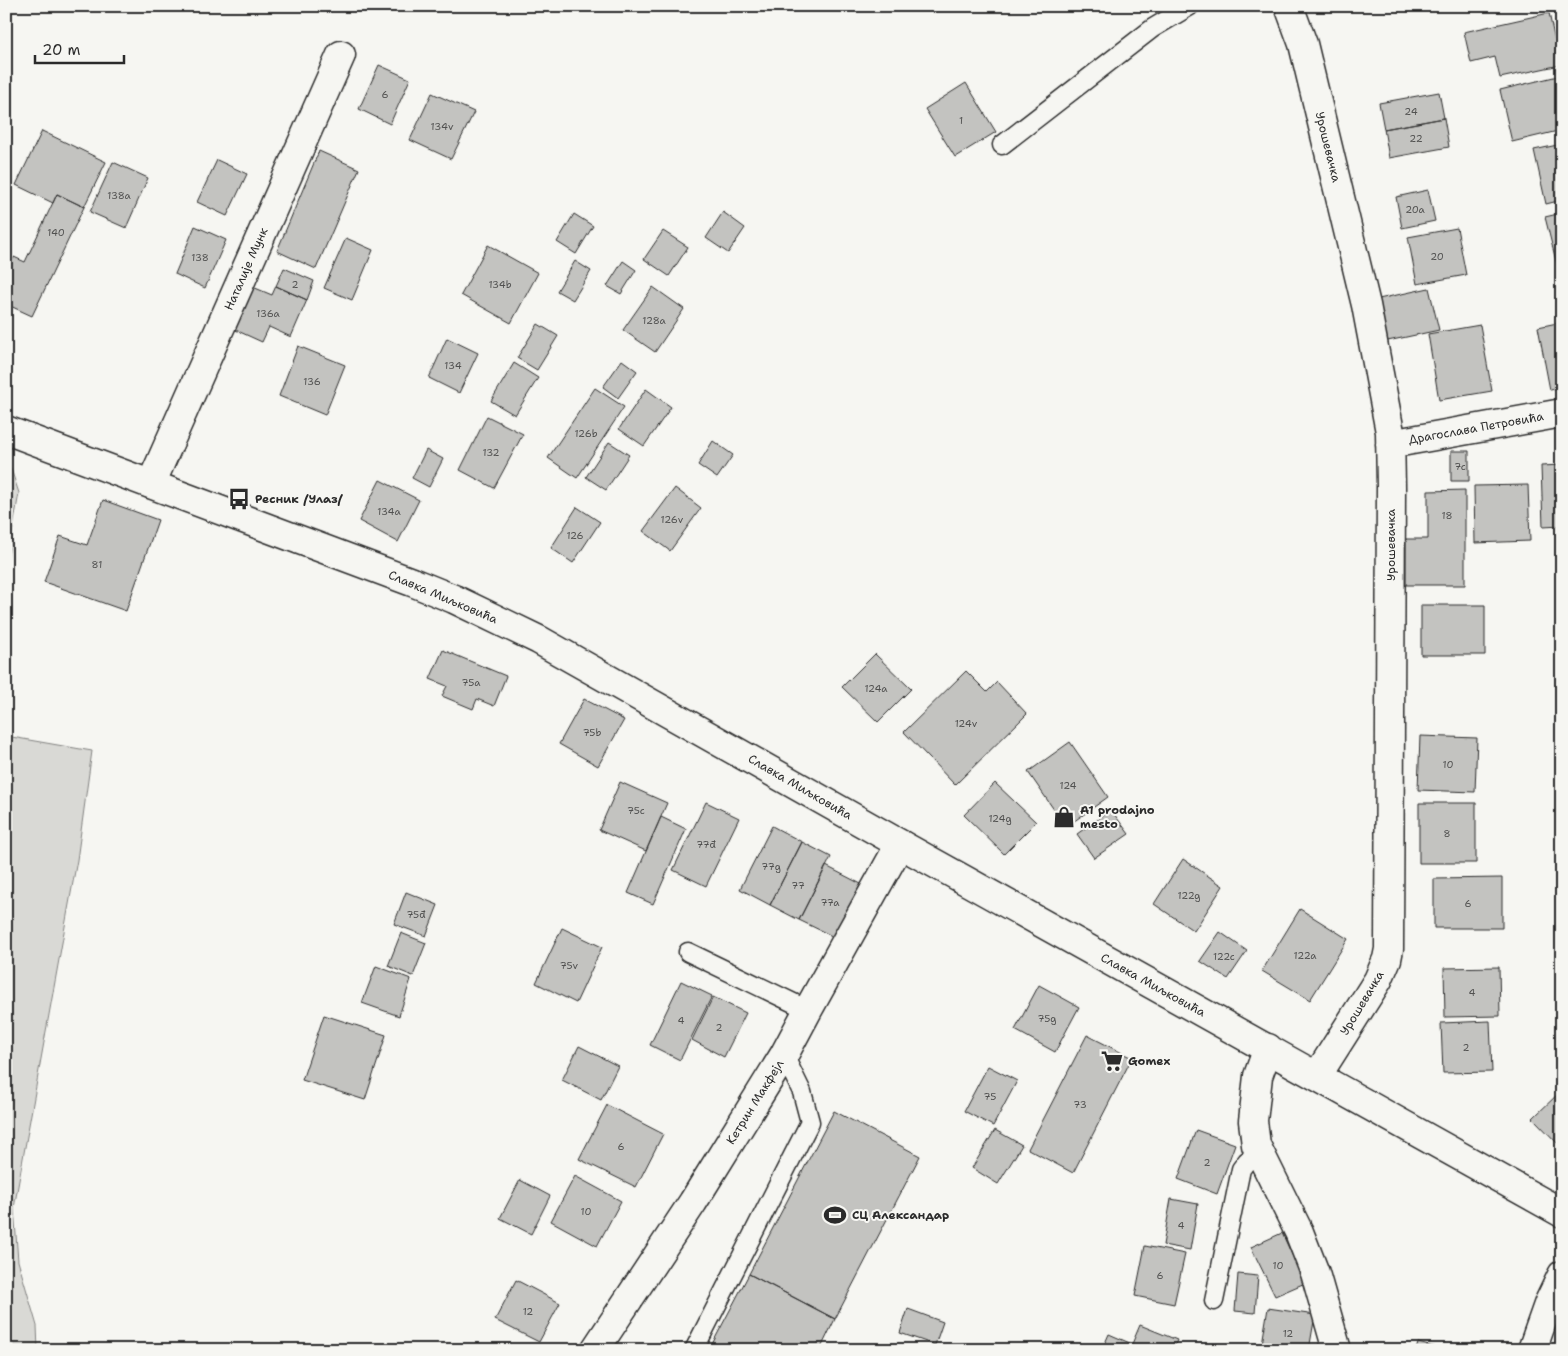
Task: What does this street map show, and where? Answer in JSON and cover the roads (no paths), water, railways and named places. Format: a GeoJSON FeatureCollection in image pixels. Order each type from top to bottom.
{"type":"FeatureCollection","features":[{"type":"Feature","properties":{"kind":"street","name":"Урошевачка"},"geometry":{"type":"LineString","coordinates":[[1289,6],[1303,44],[1366,305],[1388,417],[1392,488],[1389,949],[1378,980],[1317,1076]]}},
{"type":"Feature","properties":{"kind":"street","name":"Наталије Мунк"},"geometry":{"type":"LineString","coordinates":[[151,484],[341,55]]}},
{"type":"Feature","properties":{"kind":"street","name":"Драгослава Петровића"},"geometry":{"type":"LineString","coordinates":[[1390,444],[1562,413]]}},
{"type":"Feature","properties":{"kind":"street","name":"Славка Миљковића"},"geometry":{"type":"LineString","coordinates":[[6,430],[420,585],[531,636],[900,844],[1562,1212]]}},
{"type":"Feature","properties":{"kind":"street","name":"Кетрин Макфејл"},"geometry":{"type":"LineString","coordinates":[[595,1350],[693,1202],[784,1055],[900,844]]}},
{"type":"Feature","properties":{"kind":"street"},"geometry":{"type":"LineString","coordinates":[[1268,1048],[1258,1076],[1253,1121],[1256,1145],[1299,1232],[1315,1274],[1337,1350]]}},
{"type":"Feature","properties":{"kind":"street"},"geometry":{"type":"LineString","coordinates":[[1532,1350],[1549,1302],[1562,1275]]}},
{"type":"Feature","properties":{"kind":"lane"},"geometry":{"type":"LineString","coordinates":[[1002,145],[1154,28],[1190,6]]}},
{"type":"Feature","properties":{"kind":"lane"},"geometry":{"type":"LineString","coordinates":[[688,952],[808,1010]]}},
{"type":"Feature","properties":{"kind":"lane"},"geometry":{"type":"LineString","coordinates":[[694,1350],[810,1122],[802,1092],[784,1055]]}},
{"type":"Feature","properties":{"kind":"lane"},"geometry":{"type":"LineString","coordinates":[[1214,1301],[1241,1169],[1247,1161],[1259,1153]]}},
{"type":"Feature","properties":{"kind":"place","name":"Ресник /Улаз/"},"geometry":{"type":"Point","coordinates":[239,499]}},
{"type":"Feature","properties":{"kind":"place","name":"A1 prodajno mesto"},"geometry":{"type":"Point","coordinates":[1064,817]}},
{"type":"Feature","properties":{"kind":"place","name":"Gomex"},"geometry":{"type":"Point","coordinates":[1112,1061]}},
{"type":"Feature","properties":{"kind":"place","name":"СЦ Александар"},"geometry":{"type":"Point","coordinates":[835,1215]}}]}
